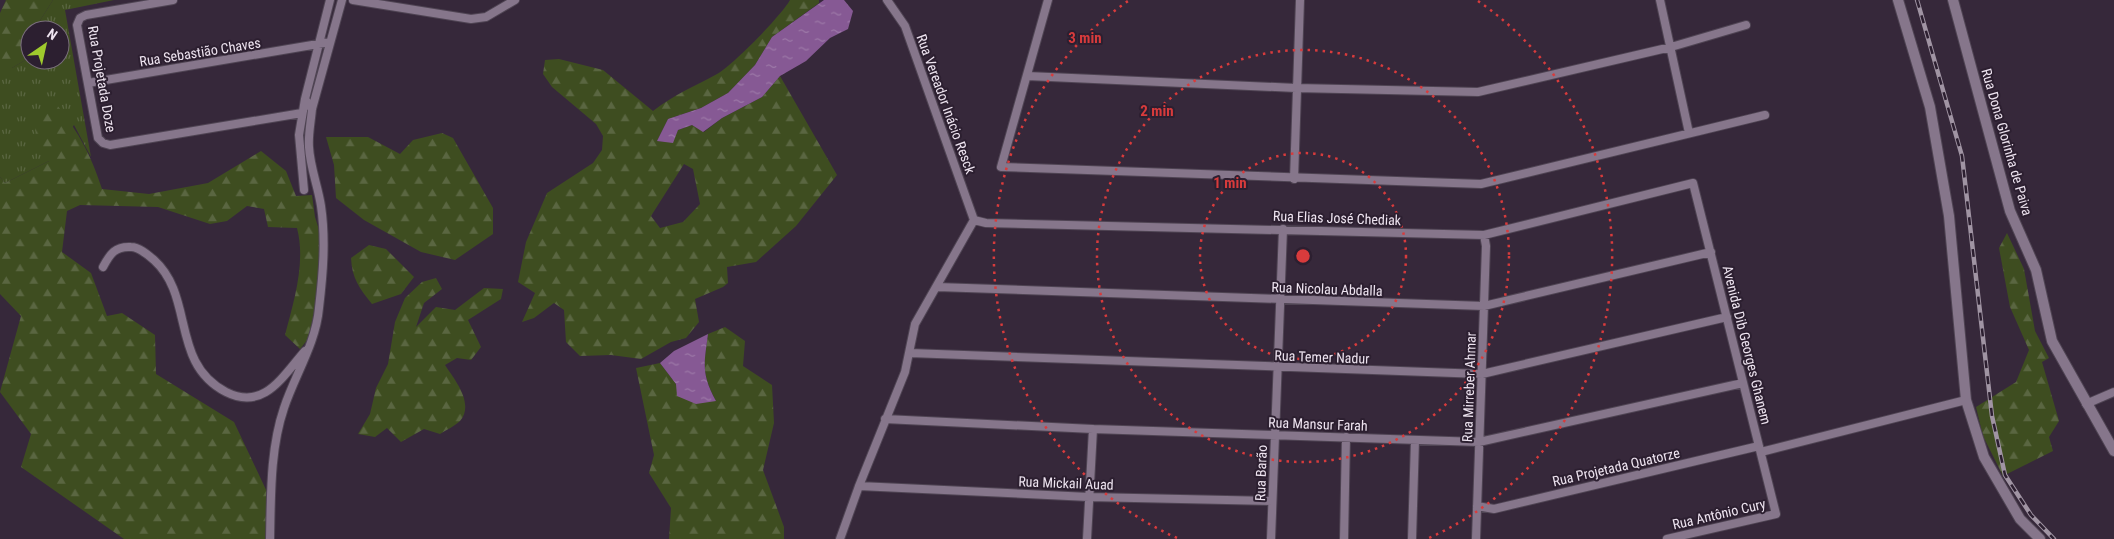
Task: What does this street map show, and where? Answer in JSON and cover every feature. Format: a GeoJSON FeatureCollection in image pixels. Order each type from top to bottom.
{"type":"FeatureCollection","features":[{"type":"Feature","properties":{"kind":"street","name":"Rua Projetada Doze"},"geometry":{"type":"LineString","coordinates":[[172,0],[86,15],[80,18],[77,25],[98,138],[103,143],[110,145],[302,113]]}},
{"type":"Feature","properties":{"kind":"street"},"geometry":{"type":"LineString","coordinates":[[304,190],[299,135],[302,113],[317,46],[330,0]]}},
{"type":"Feature","properties":{"kind":"street"},"geometry":{"type":"LineString","coordinates":[[270,539],[278,429],[308,348],[319,311],[324,255],[321,206],[309,146],[312,109],[342,0]]}},
{"type":"Feature","properties":{"kind":"street"},"geometry":{"type":"LineString","coordinates":[[353,0],[471,19],[481,18],[515,0]]}},
{"type":"Feature","properties":{"kind":"street","name":"Rua Vereador Inácio Resck"},"geometry":{"type":"LineString","coordinates":[[886,0],[905,26],[974,220]]}},
{"type":"Feature","properties":{"kind":"street"},"geometry":{"type":"LineString","coordinates":[[1048,0],[1001,167],[1294,179],[1481,184],[1764,115]]}},
{"type":"Feature","properties":{"kind":"street"},"geometry":{"type":"LineString","coordinates":[[1294,179],[1300,0]]}},
{"type":"Feature","properties":{"kind":"street"},"geometry":{"type":"LineString","coordinates":[[1660,0],[1689,133]]}},
{"type":"Feature","properties":{"kind":"street"},"geometry":{"type":"LineString","coordinates":[[1898,0],[1930,107],[1947,206],[1966,400],[1984,457],[2020,518],[2040,539]]}},
{"type":"Feature","properties":{"kind":"street","name":"Rua Dona Glorinha de Paiva"},"geometry":{"type":"LineString","coordinates":[[1953,0],[2010,211],[2036,270],[2052,341],[2114,451]]}},
{"type":"Feature","properties":{"kind":"street"},"geometry":{"type":"LineString","coordinates":[[1028,76],[1296,88],[1478,92],[1671,47],[1746,26]]}},
{"type":"Feature","properties":{"kind":"street","name":"Rua Sebastião Chaves"},"geometry":{"type":"LineString","coordinates":[[88,83],[317,46],[330,42]]}},
{"type":"Feature","properties":{"kind":"street"},"geometry":{"type":"LineString","coordinates":[[305,99],[312,109]]}},
{"type":"Feature","properties":{"kind":"street","name":"Rua Elias José Chediak"},"geometry":{"type":"LineString","coordinates":[[974,220],[986,223],[1282,229],[1484,236],[1693,183]]}},
{"type":"Feature","properties":{"kind":"street","name":"Avenida Dib Georges Ghanem"},"geometry":{"type":"LineString","coordinates":[[1693,183],[1776,514]]}},
{"type":"Feature","properties":{"kind":"street"},"geometry":{"type":"LineString","coordinates":[[840,539],[858,486],[905,372],[915,324],[974,220]]}},
{"type":"Feature","properties":{"kind":"street","name":"Rua Barão"},"geometry":{"type":"LineString","coordinates":[[1271,539],[1282,229]]}},
{"type":"Feature","properties":{"kind":"street","name":"Rua Mirreber Ahmar"},"geometry":{"type":"LineString","coordinates":[[1476,539],[1486,246],[1484,236]]}},
{"type":"Feature","properties":{"kind":"street"},"geometry":{"type":"LineString","coordinates":[[103,267],[109,254],[118,248],[133,247],[147,254],[166,271],[177,293],[186,343],[194,360],[207,378],[238,398],[262,396],[270,390],[308,348]]}},
{"type":"Feature","properties":{"kind":"street","name":"Rua Nicolau Abdalla"},"geometry":{"type":"LineString","coordinates":[[937,287],[1484,306],[1711,252]]}},
{"type":"Feature","properties":{"kind":"street","name":"Rua Temer Nadur"},"geometry":{"type":"LineString","coordinates":[[910,353],[1277,368],[1482,374],[1727,317]]}},
{"type":"Feature","properties":{"kind":"street","name":"Rua Mansur Farah"},"geometry":{"type":"LineString","coordinates":[[885,419],[1093,429],[1479,442],[1744,383]]}},
{"type":"Feature","properties":{"kind":"street"},"geometry":{"type":"LineString","coordinates":[[2086,404],[2114,392]]}},
{"type":"Feature","properties":{"kind":"street","name":"Rua Projetada Quatorze"},"geometry":{"type":"LineString","coordinates":[[1477,506],[1494,509],[1966,400]]}},
{"type":"Feature","properties":{"kind":"street"},"geometry":{"type":"LineString","coordinates":[[1087,539],[1093,429]]}},
{"type":"Feature","properties":{"kind":"street"},"geometry":{"type":"LineString","coordinates":[[1344,539],[1346,437]]}},
{"type":"Feature","properties":{"kind":"street"},"geometry":{"type":"LineString","coordinates":[[1412,539],[1416,440]]}},
{"type":"Feature","properties":{"kind":"street","name":"Rua Mickail Auad"},"geometry":{"type":"LineString","coordinates":[[858,486],[1089,497],[1272,501]]}},
{"type":"Feature","properties":{"kind":"street","name":"Rua Antônio Cury"},"geometry":{"type":"LineString","coordinates":[[1668,539],[1776,514]]}},
{"type":"Feature","properties":{"kind":"green space"},"geometry":{"type":"Polygon","coordinates":[[[6,0],[53,0],[40,20],[20,20],[20,63],[12,68],[0,68],[0,13],[6,0]]]}},
{"type":"Feature","properties":{"kind":"green space"},"geometry":{"type":"Polygon","coordinates":[[[53,0],[114,0],[65,10],[67,20],[40,20],[53,0]]]}},
{"type":"Feature","properties":{"kind":"green space"},"geometry":{"type":"Polygon","coordinates":[[[790,0],[819,0],[819,3],[772,37],[755,65],[728,93],[701,108],[668,119],[657,141],[672,142],[678,130],[692,125],[704,132],[722,118],[762,97],[780,76],[837,175],[796,226],[756,262],[727,267],[728,283],[695,299],[699,322],[686,338],[671,342],[641,359],[611,355],[580,356],[566,342],[564,310],[554,303],[534,318],[522,322],[535,293],[518,282],[526,242],[547,193],[593,163],[602,150],[603,136],[596,124],[552,87],[543,74],[545,60],[559,59],[603,70],[653,111],[677,95],[724,69],[756,40],[790,0]],[[684,164],[651,216],[660,228],[683,222],[700,204],[693,169],[684,164]]]}},
{"type":"Feature","properties":{"kind":"green space"},"geometry":{"type":"Polygon","coordinates":[[[70,38],[91,157],[74,125],[49,161],[5,183],[0,177],[0,68],[12,68],[20,63],[20,70],[70,70],[70,38]]]}},
{"type":"Feature","properties":{"kind":"green space"},"geometry":{"type":"Polygon","coordinates":[[[52,99],[82,141],[102,189],[149,194],[208,183],[261,151],[286,171],[296,196],[312,195],[315,217],[321,236],[318,303],[312,334],[300,349],[285,335],[300,268],[297,228],[268,227],[264,209],[247,206],[227,221],[210,224],[158,207],[80,205],[67,211],[62,252],[91,273],[107,316],[122,313],[155,335],[156,374],[234,422],[268,494],[266,539],[124,539],[21,467],[31,434],[0,392],[21,316],[0,294],[0,177],[5,183],[49,161],[35,130],[52,99]]]}},
{"type":"Feature","properties":{"kind":"green space"},"geometry":{"type":"Polygon","coordinates":[[[442,133],[453,138],[493,208],[493,234],[455,260],[421,252],[364,220],[336,198],[334,165],[326,137],[368,137],[400,154],[413,140],[442,133]]]}},
{"type":"Feature","properties":{"kind":"green space"},"geometry":{"type":"Polygon","coordinates":[[[2007,233],[2024,269],[2035,331],[2049,358],[2042,362],[2059,421],[2049,437],[2053,451],[2003,476],[1983,436],[1976,407],[2016,382],[2029,350],[2010,307],[1999,248],[2007,233]]]}},
{"type":"Feature","properties":{"kind":"green space"},"geometry":{"type":"Polygon","coordinates":[[[369,245],[386,249],[414,277],[401,294],[372,304],[357,283],[351,258],[369,245]]]}},
{"type":"Feature","properties":{"kind":"green space"},"geometry":{"type":"Polygon","coordinates":[[[436,278],[442,289],[424,303],[416,327],[436,307],[455,310],[484,288],[503,289],[501,299],[468,320],[481,347],[471,360],[457,358],[445,365],[462,392],[465,407],[464,414],[458,423],[440,434],[424,429],[401,442],[387,428],[375,437],[358,434],[370,414],[376,388],[388,364],[395,322],[405,298],[422,282],[436,278]]]}},
{"type":"Feature","properties":{"kind":"green space"},"geometry":{"type":"Polygon","coordinates":[[[725,327],[745,341],[743,366],[772,385],[774,423],[763,470],[784,527],[784,539],[669,539],[671,508],[649,473],[654,455],[636,368],[660,363],[676,384],[716,401],[706,375],[705,353],[708,334],[725,327]]]}},
{"type":"Feature","properties":{"kind":"water"},"geometry":{"type":"Polygon","coordinates":[[[824,0],[844,0],[853,11],[848,29],[830,38],[806,61],[780,76],[762,97],[722,118],[703,132],[692,125],[678,130],[673,143],[657,141],[668,119],[701,108],[728,93],[755,65],[772,37],[824,0]]]}},
{"type":"Feature","properties":{"kind":"water"},"geometry":{"type":"Polygon","coordinates":[[[708,334],[705,369],[708,383],[716,401],[696,404],[677,396],[676,384],[660,363],[674,351],[708,334]]]}},
{"type":"Feature","properties":{"kind":"railway"},"geometry":{"type":"LineString","coordinates":[[1917,0],[1962,156],[1992,416],[2005,475],[2031,515],[2054,539]]}}]}
